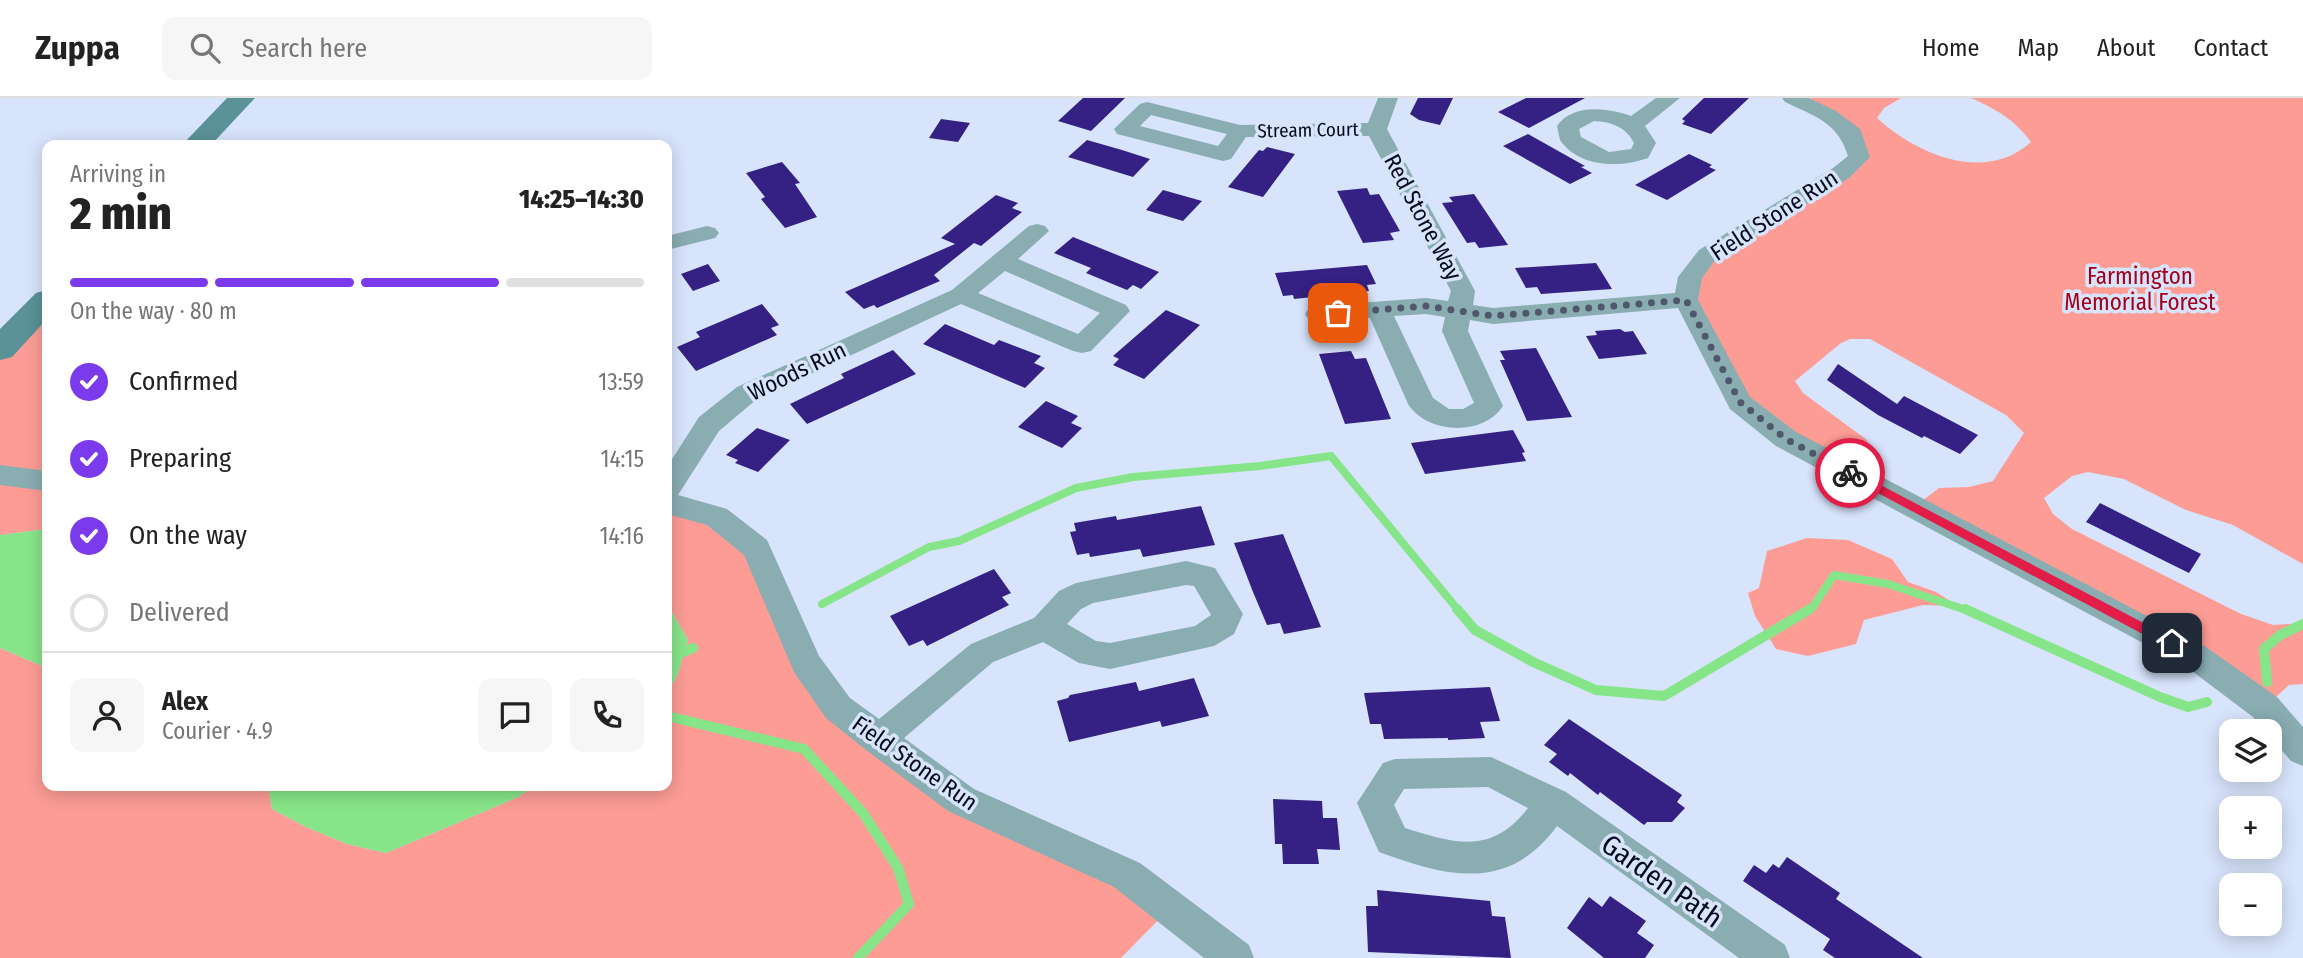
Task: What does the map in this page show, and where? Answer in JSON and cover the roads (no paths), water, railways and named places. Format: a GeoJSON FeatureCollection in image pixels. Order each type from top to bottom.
{"type":"FeatureCollection","features":[{"type":"Feature","properties":{"kind":"street"},"geometry":{"type":"LineString","coordinates":[[201,140],[242,98]]}},
{"type":"Feature","properties":{"kind":"street","name":"Red Stone Way"},"geometry":{"type":"LineString","coordinates":[[1379,310],[1422,404],[1443,418],[1468,418],[1489,406],[1455,331],[1461,312],[1463,291],[1376,129],[1388,98]]}},
{"type":"Feature","properties":{"kind":"street"},"geometry":{"type":"LineString","coordinates":[[1633,124],[1671,98]]}},
{"type":"Feature","properties":{"kind":"street","name":"Field Stone Run"},"geometry":{"type":"LineString","coordinates":[[1686,300],[1690,277],[1707,255],[1840,173],[1859,157],[1852,134],[1829,115],[1792,98]]}},
{"type":"Feature","properties":{"kind":"street","name":"Stream Court"},"geometry":{"type":"LineString","coordinates":[[1241,131],[1376,129]]}},
{"type":"Feature","properties":{"kind":"street","name":"Woods Run"},"geometry":{"type":"LineString","coordinates":[[672,480],[709,424],[747,393],[961,295],[1037,231]]}},
{"type":"Feature","properties":{"kind":"street"},"geometry":{"type":"LineString","coordinates":[[672,242],[707,233]]}},
{"type":"Feature","properties":{"kind":"street"},"geometry":{"type":"LineString","coordinates":[[961,295],[1083,345],[1117,311],[1003,261]]}},
{"type":"Feature","properties":{"kind":"street"},"geometry":{"type":"LineString","coordinates":[[1318,314],[1426,306],[1493,316],[1686,300],[1740,402],[1786,439],[2195,656],[2265,707],[2303,751]]}},
{"type":"Feature","properties":{"kind":"street"},"geometry":{"type":"LineString","coordinates":[[0,349],[42,305]]}},
{"type":"Feature","properties":{"kind":"street"},"geometry":{"type":"LineString","coordinates":[[0,475],[42,480]]}},
{"type":"Feature","properties":{"kind":"street","name":"Field Stone Run"},"geometry":{"type":"LineString","coordinates":[[672,504],[717,517],[755,548],[806,663],[838,708],[877,740],[961,800],[1127,875],[1235,958]]}},
{"type":"Feature","properties":{"kind":"street"},"geometry":{"type":"LineString","coordinates":[[877,740],[982,653],[1045,627],[1070,600],[1087,592],[1186,573],[1204,576],[1227,614],[1223,625],[1203,637],[1110,656],[1090,654],[1045,627]]}},
{"type":"Feature","properties":{"kind":"street","name":"Garden Path"},"geometry":{"type":"LineString","coordinates":[[1553,803],[1771,958]]}},
{"type":"Feature","properties":{"kind":"waterway"},"geometry":{"type":"LineString","coordinates":[[822,604],[929,547],[959,541],[1076,488],[1133,477],[1260,466],[1331,456],[1459,611]]}},
{"type":"Feature","properties":{"kind":"waterway"},"geometry":{"type":"LineString","coordinates":[[1810,609],[1834,575],[1888,584],[1969,611]]}},
{"type":"Feature","properties":{"kind":"waterway"},"geometry":{"type":"LineString","coordinates":[[1457,609],[1475,630],[1533,662],[1596,690],[1664,696],[1810,609]]}},
{"type":"Feature","properties":{"kind":"waterway"},"geometry":{"type":"LineString","coordinates":[[1965,609],[2160,697],[2188,707],[2207,702]]}},
{"type":"Feature","properties":{"kind":"waterway"},"geometry":{"type":"LineString","coordinates":[[2267,682],[2264,649],[2280,635],[2303,624]]}},
{"type":"Feature","properties":{"kind":"waterway"},"geometry":{"type":"LineString","coordinates":[[672,657],[693,648]]}},
{"type":"Feature","properties":{"kind":"waterway"},"geometry":{"type":"LineString","coordinates":[[672,717],[804,749],[863,813],[898,868],[909,904],[858,958]]}},
{"type":"Feature","properties":{"kind":"park label","name":"Farmington Memorial Forest"},"geometry":{"type":"Point","coordinates":[2140,289]}}]}
